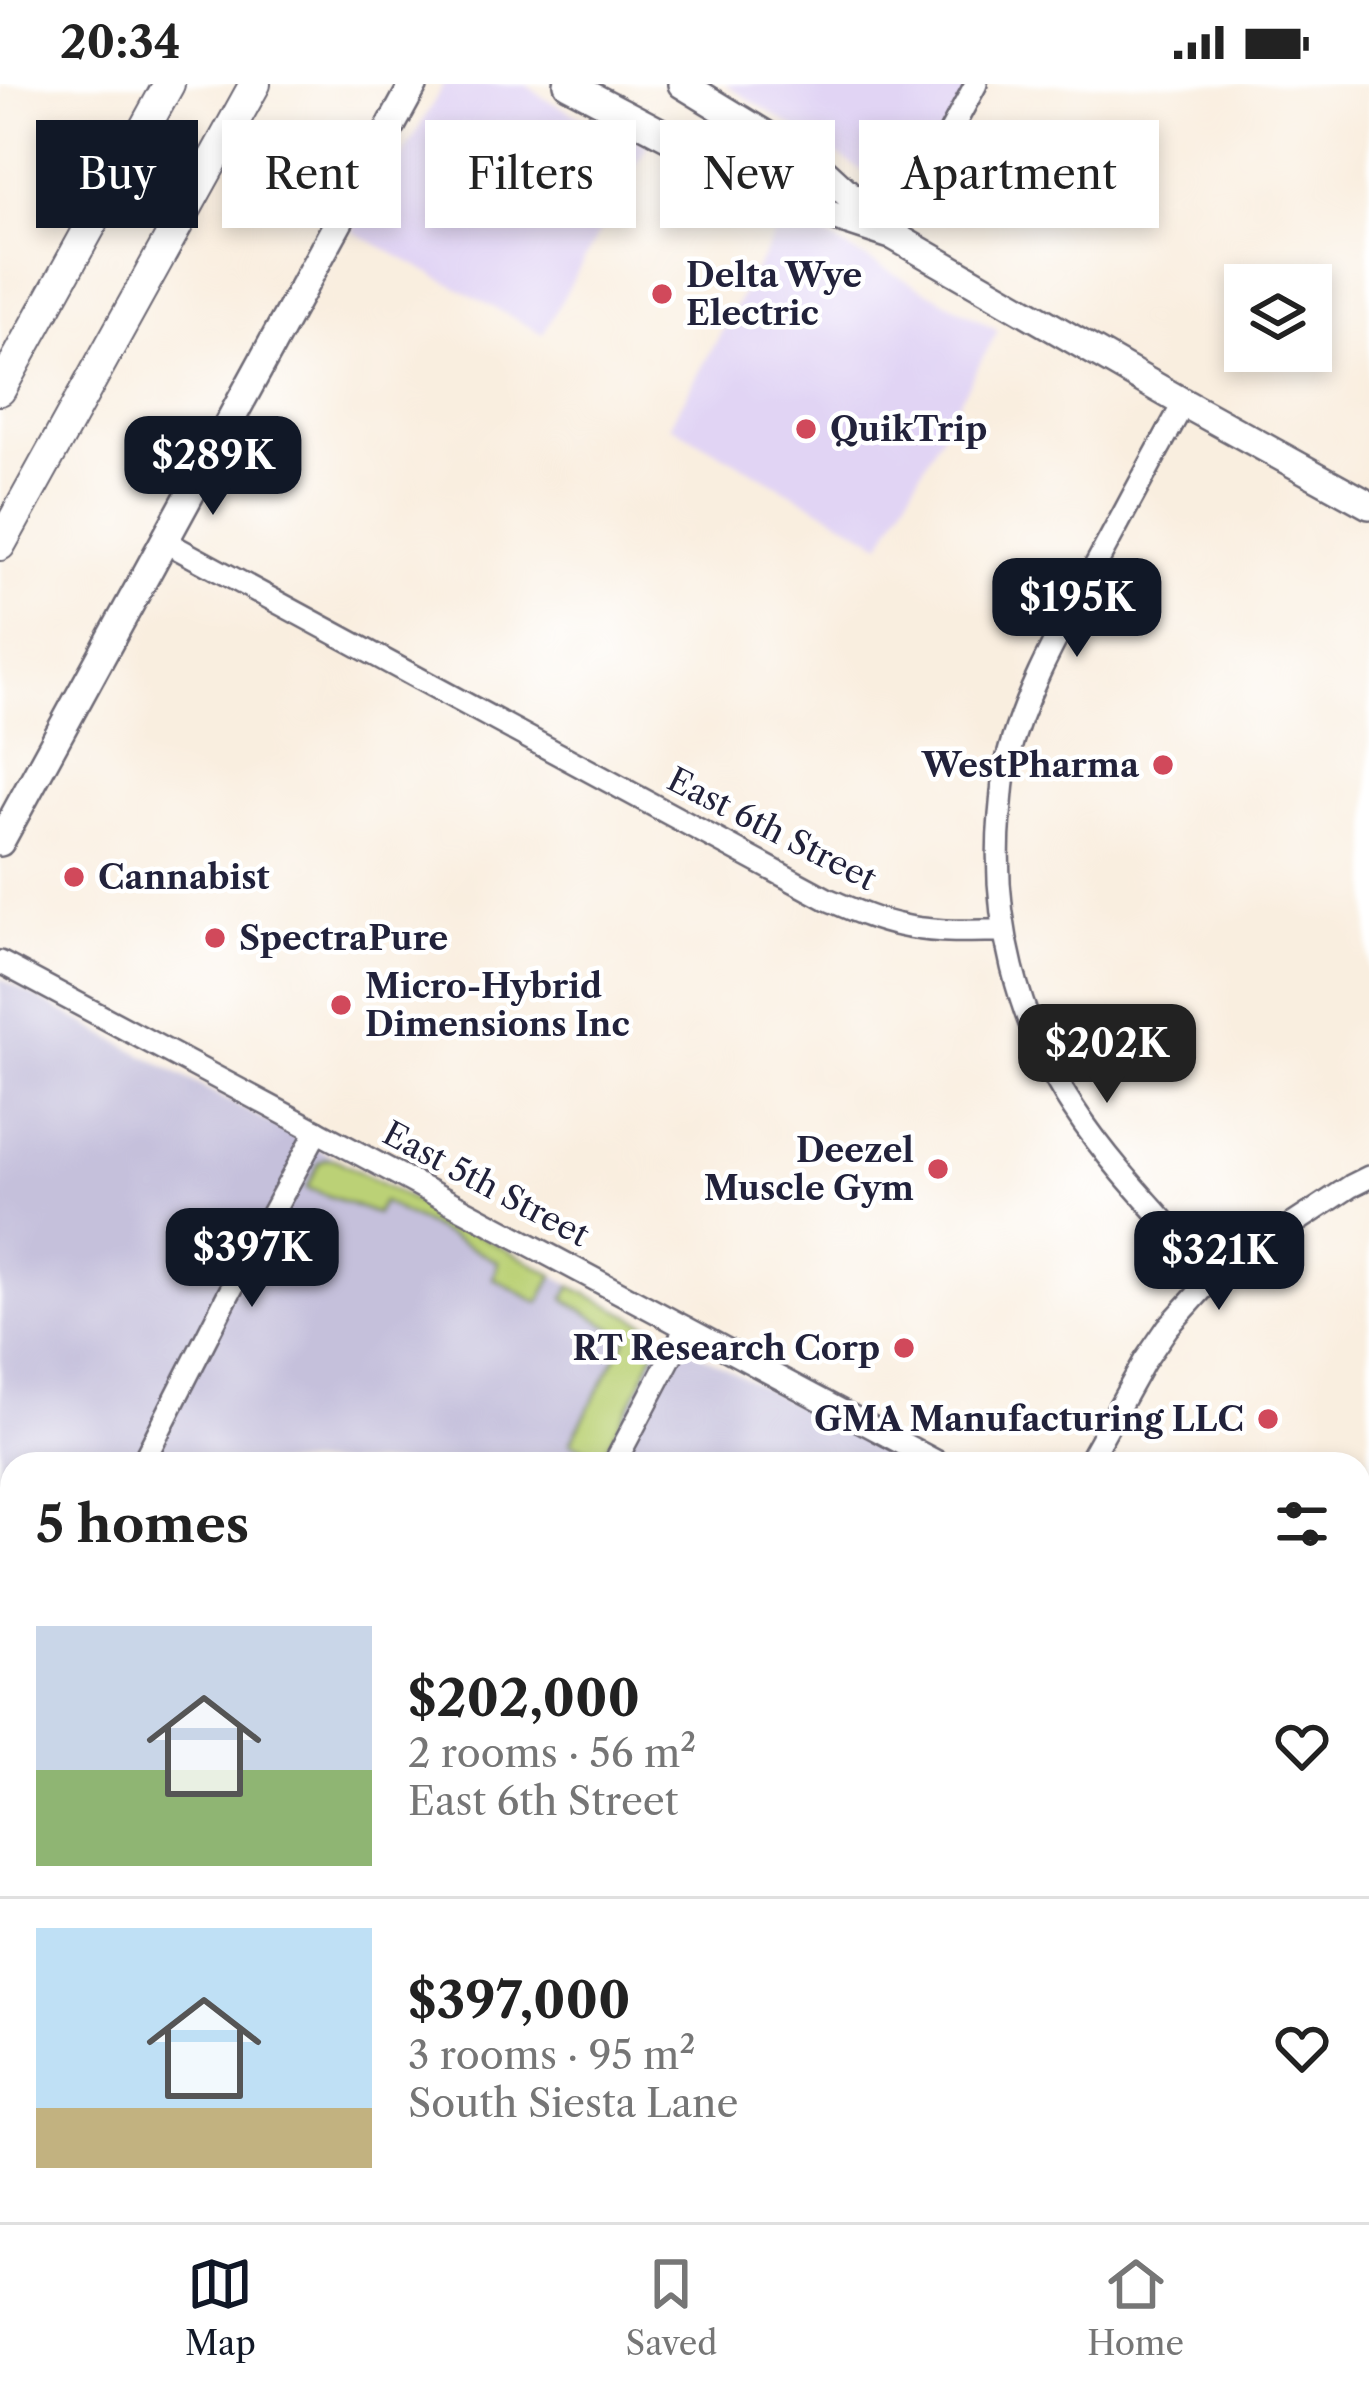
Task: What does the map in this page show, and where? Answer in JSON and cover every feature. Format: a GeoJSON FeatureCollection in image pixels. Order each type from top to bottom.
{"type":"FeatureCollection","features":[{"type":"Feature","properties":{"kind":"highway"},"geometry":{"type":"LineString","coordinates":[[0,391],[169,84]]}},
{"type":"Feature","properties":{"kind":"highway"},"geometry":{"type":"LineString","coordinates":[[0,545],[255,84]]}},
{"type":"Feature","properties":{"kind":"main road"},"geometry":{"type":"LineString","coordinates":[[0,842],[415,84]]}},
{"type":"Feature","properties":{"kind":"main road"},"geometry":{"type":"LineString","coordinates":[[568,84],[800,205],[894,236],[1184,403],[1368,501]]}},
{"type":"Feature","properties":{"kind":"main road"},"geometry":{"type":"LineString","coordinates":[[682,84],[741,120]]}},
{"type":"Feature","properties":{"kind":"main road"},"geometry":{"type":"LineString","coordinates":[[654,129],[660,130]]}},
{"type":"Feature","properties":{"kind":"main road"},"geometry":{"type":"LineString","coordinates":[[835,182],[894,236]]}},
{"type":"Feature","properties":{"kind":"street"},"geometry":{"type":"LineString","coordinates":[[894,236],[976,84]]}},
{"type":"Feature","properties":{"kind":"street"},"geometry":{"type":"LineString","coordinates":[[1184,403],[1044,662],[1020,717],[1006,765],[998,834],[1003,931],[1037,1042],[1075,1111],[1214,1276]]}},
{"type":"Feature","properties":{"kind":"street","name":"East 6th Street"},"geometry":{"type":"LineString","coordinates":[[164,541],[827,898],[902,926],[947,932],[1003,931]]}},
{"type":"Feature","properties":{"kind":"street","name":"East 5th Street"},"geometry":{"type":"LineString","coordinates":[[0,962],[918,1452]]}},
{"type":"Feature","properties":{"kind":"street"},"geometry":{"type":"LineString","coordinates":[[148,1452],[317,1131]]}},
{"type":"Feature","properties":{"kind":"street"},"geometry":{"type":"LineString","coordinates":[[1094,1452],[1156,1344],[1214,1276],[1369,1177]]}},
{"type":"Feature","properties":{"kind":"street"},"geometry":{"type":"LineString","coordinates":[[620,1452],[686,1328]]}},
{"type":"Feature","properties":{"kind":"shaded area"},"geometry":{"type":"Polygon","coordinates":[[[444,84],[526,84],[587,120],[425,120],[425,228],[602,228],[543,334],[352,231],[401,228],[401,159],[444,84]]]}},
{"type":"Feature","properties":{"kind":"shaded area"},"geometry":{"type":"Polygon","coordinates":[[[725,84],[976,84],[956,120],[859,120],[859,169],[835,153],[835,120],[782,120],[725,84]]]}},
{"type":"Feature","properties":{"kind":"shaded area"},"geometry":{"type":"Polygon","coordinates":[[[636,140],[648,144],[636,166],[636,140]]]}},
{"type":"Feature","properties":{"kind":"shaded area"},"geometry":{"type":"Polygon","coordinates":[[[779,228],[810,228],[998,330],[882,543],[670,425],[779,228]]]}},
{"type":"Feature","properties":{"kind":"shaded area"},"geometry":{"type":"Polygon","coordinates":[[[0,978],[883,1452],[0,1452],[0,978]]]}},
{"type":"Feature","properties":{"kind":"green space"},"geometry":{"type":"Polygon","coordinates":[[[335,1159],[554,1275],[539,1303],[493,1278],[498,1262],[383,1202],[376,1214],[307,1188],[319,1163],[335,1159]]]}},
{"type":"Feature","properties":{"kind":"green space"},"geometry":{"type":"Polygon","coordinates":[[[571,1286],[655,1328],[646,1373],[604,1452],[570,1443],[627,1337],[564,1299],[571,1286]]]}},
{"type":"Feature","properties":{"kind":"place","name":"Delta Wye Electric"},"geometry":{"type":"Point","coordinates":[662,294]}},
{"type":"Feature","properties":{"kind":"place","name":"QuikTrip"},"geometry":{"type":"Point","coordinates":[806,429]}},
{"type":"Feature","properties":{"kind":"place","name":"WestPharma"},"geometry":{"type":"Point","coordinates":[1163,765]}},
{"type":"Feature","properties":{"kind":"place","name":"Cannabist"},"geometry":{"type":"Point","coordinates":[74,877]}},
{"type":"Feature","properties":{"kind":"place","name":"SpectraPure"},"geometry":{"type":"Point","coordinates":[215,938]}},
{"type":"Feature","properties":{"kind":"place","name":"Micro-Hybrid Dimensions Inc"},"geometry":{"type":"Point","coordinates":[341,1005]}},
{"type":"Feature","properties":{"kind":"place","name":"Deezel Muscle Gym"},"geometry":{"type":"Point","coordinates":[938,1169]}},
{"type":"Feature","properties":{"kind":"place","name":"RT Research Corp"},"geometry":{"type":"Point","coordinates":[904,1348]}},
{"type":"Feature","properties":{"kind":"place","name":"GMA Manufacturing LLC"},"geometry":{"type":"Point","coordinates":[1268,1419]}}]}
